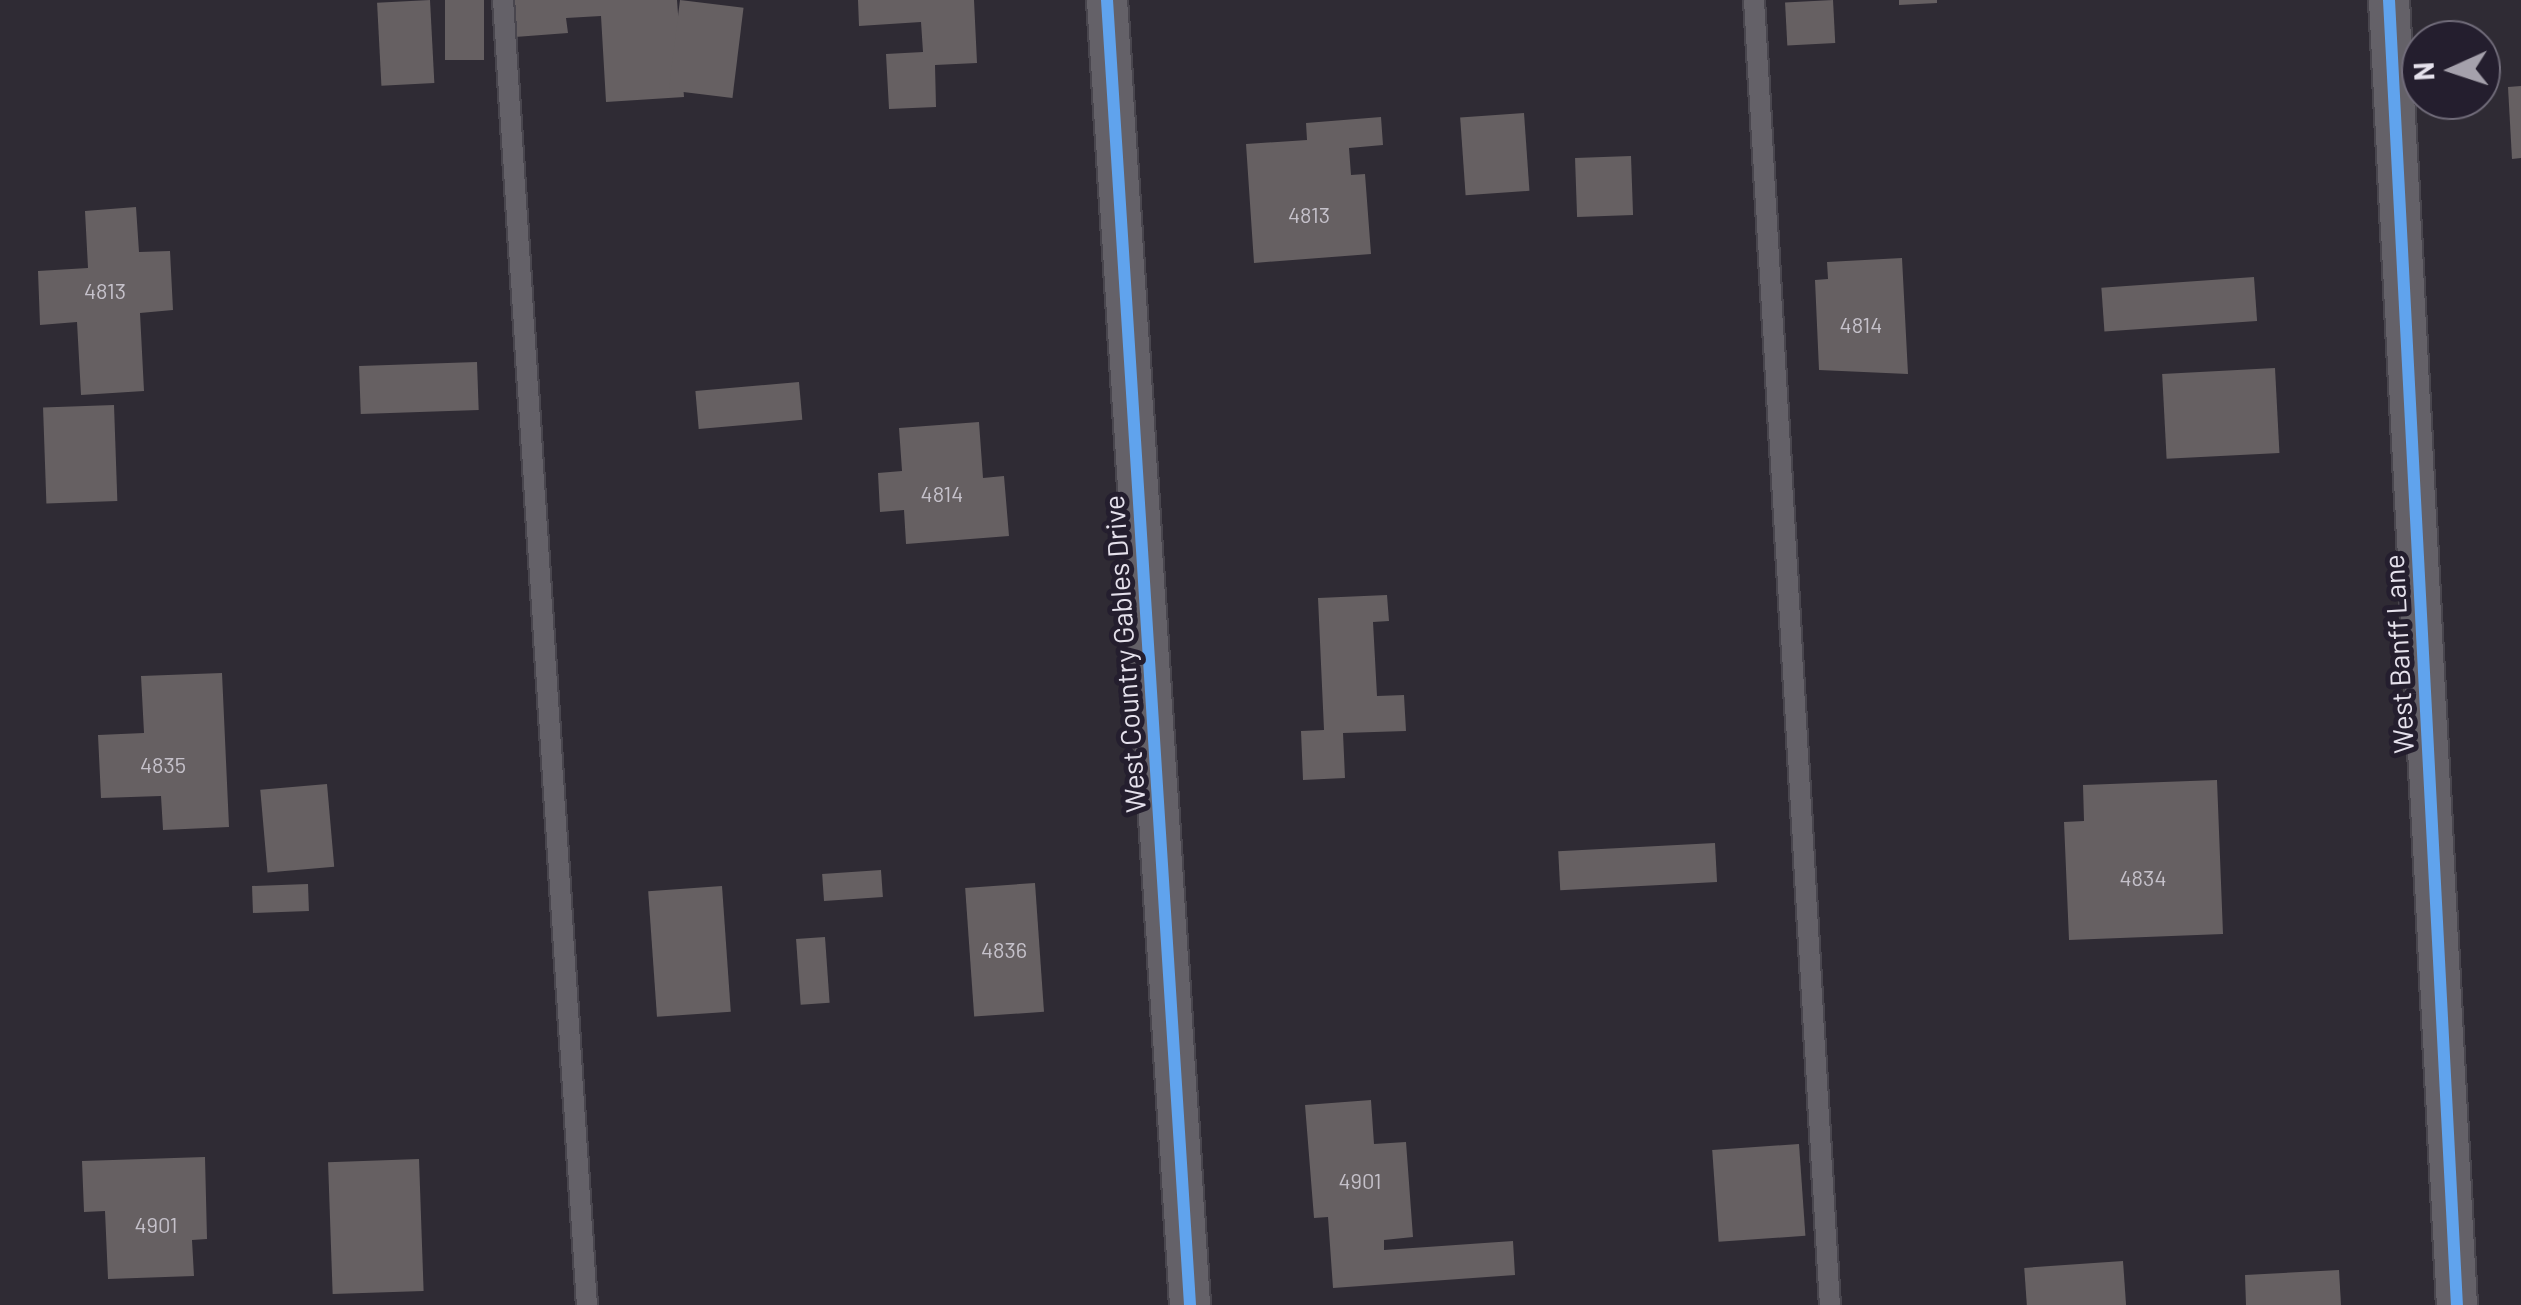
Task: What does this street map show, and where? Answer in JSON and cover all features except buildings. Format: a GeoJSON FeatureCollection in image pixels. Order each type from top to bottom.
{"type":"FeatureCollection","features":[{"type":"Feature","properties":{"kind":"street","name":"West Country Gables Drive"},"geometry":{"type":"LineString","coordinates":[[1107,0],[1190,1305]]}},
{"type":"Feature","properties":{"kind":"street","name":"West Banff Lane"},"geometry":{"type":"LineString","coordinates":[[2389,0],[2458,1305]]}},
{"type":"Feature","properties":{"kind":"lane"},"geometry":{"type":"LineString","coordinates":[[503,0],[587,1305]]}},
{"type":"Feature","properties":{"kind":"lane"},"geometry":{"type":"LineString","coordinates":[[1754,0],[1830,1305]]}},
{"type":"Feature","properties":{"kind":"cycle path"},"geometry":{"type":"LineString","coordinates":[[1107,0],[1190,1305]]}},
{"type":"Feature","properties":{"kind":"cycle path"},"geometry":{"type":"LineString","coordinates":[[2389,0],[2457,1305]]}}]}
